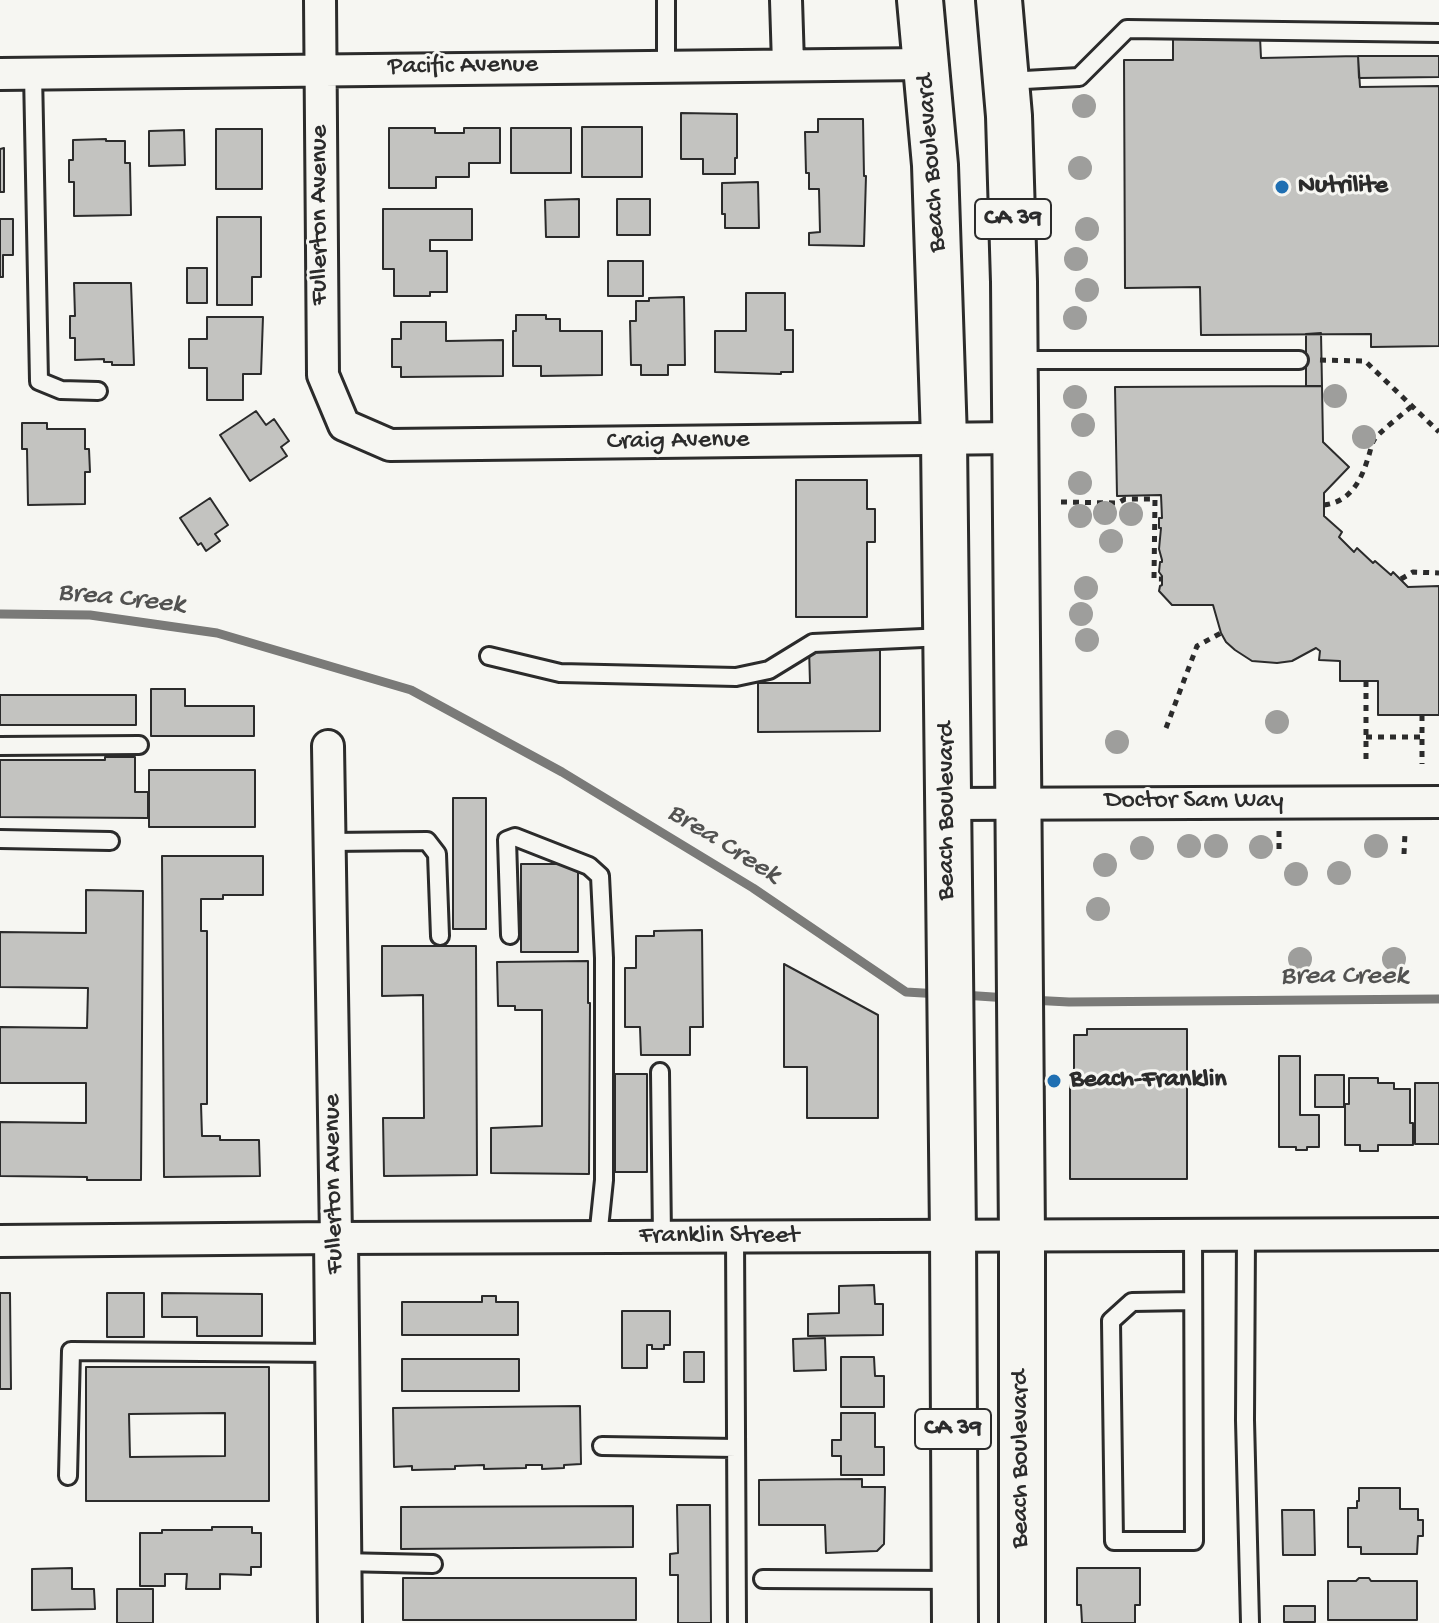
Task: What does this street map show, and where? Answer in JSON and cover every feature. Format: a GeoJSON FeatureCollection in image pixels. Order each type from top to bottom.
{"type":"FeatureCollection","features":[{"type":"Feature","properties":{"kind":"main road","name":"Beach Boulevard"},"geometry":{"type":"LineString","coordinates":[[920,0],[935,165],[944,439],[955,1623]]}},
{"type":"Feature","properties":{"kind":"main road","name":"Beach Boulevard"},"geometry":{"type":"LineString","coordinates":[[999,0],[1013,221],[1015,360],[1022,1623]]}},
{"type":"Feature","properties":{"kind":"street","name":"Fullerton Avenue"},"geometry":{"type":"LineString","coordinates":[[320,0],[323,375],[344,425]]}},
{"type":"Feature","properties":{"kind":"street"},"geometry":{"type":"LineString","coordinates":[[786,0],[788,64]]}},
{"type":"Feature","properties":{"kind":"street","name":"Pacific Avenue"},"geometry":{"type":"LineString","coordinates":[[0,74],[926,64]]}},
{"type":"Feature","properties":{"kind":"street","name":"Craig Avenue"},"geometry":{"type":"LineString","coordinates":[[344,425],[390,445],[1015,438]]}},
{"type":"Feature","properties":{"kind":"street","name":"Fullerton Avenue"},"geometry":{"type":"LineString","coordinates":[[328,746],[340,1623]]}},
{"type":"Feature","properties":{"kind":"street","name":"Doctor Sam Way"},"geometry":{"type":"LineString","coordinates":[[948,804],[1439,802]]}},
{"type":"Feature","properties":{"kind":"street","name":"Franklin Street"},"geometry":{"type":"LineString","coordinates":[[0,1241],[1439,1234]]}},
{"type":"Feature","properties":{"kind":"lane"},"geometry":{"type":"LineString","coordinates":[[666,0],[666,65]]}},
{"type":"Feature","properties":{"kind":"lane"},"geometry":{"type":"LineString","coordinates":[[1006,81],[1079,77],[1127,29],[1439,33]]}},
{"type":"Feature","properties":{"kind":"lane"},"geometry":{"type":"LineString","coordinates":[[33,73],[39,381],[61,390],[98,391]]}},
{"type":"Feature","properties":{"kind":"lane"},"geometry":{"type":"LineString","coordinates":[[1015,360],[1299,360]]}},
{"type":"Feature","properties":{"kind":"lane"},"geometry":{"type":"LineString","coordinates":[[489,656],[560,673],[736,677],[769,670],[813,643],[947,637]]}},
{"type":"Feature","properties":{"kind":"lane"},"geometry":{"type":"LineString","coordinates":[[0,746],[139,745]]}},
{"type":"Feature","properties":{"kind":"lane"},"geometry":{"type":"LineString","coordinates":[[510,935],[507,840],[515,837],[589,866],[600,876],[604,958],[604,1180],[598,1238]]}},
{"type":"Feature","properties":{"kind":"lane"},"geometry":{"type":"LineString","coordinates":[[0,839],[110,841]]}},
{"type":"Feature","properties":{"kind":"lane"},"geometry":{"type":"LineString","coordinates":[[330,842],[427,841],[437,854],[440,936]]}},
{"type":"Feature","properties":{"kind":"lane"},"geometry":{"type":"LineString","coordinates":[[660,1072],[662,1237]]}},
{"type":"Feature","properties":{"kind":"lane"},"geometry":{"type":"LineString","coordinates":[[1192,1301],[1132,1302],[1111,1321],[1114,1541],[1194,1541],[1193,1235]]}},
{"type":"Feature","properties":{"kind":"lane"},"geometry":{"type":"LineString","coordinates":[[1246,1235],[1245,1420],[1250,1623]]}},
{"type":"Feature","properties":{"kind":"lane"},"geometry":{"type":"LineString","coordinates":[[735,1237],[737,1623]]}},
{"type":"Feature","properties":{"kind":"lane"},"geometry":{"type":"LineString","coordinates":[[68,1476],[71,1351],[337,1353]]}},
{"type":"Feature","properties":{"kind":"lane"},"geometry":{"type":"LineString","coordinates":[[602,1446],[736,1448]]}},
{"type":"Feature","properties":{"kind":"lane"},"geometry":{"type":"LineString","coordinates":[[340,1562],[433,1564]]}},
{"type":"Feature","properties":{"kind":"lane"},"geometry":{"type":"LineString","coordinates":[[763,1579],[954,1580]]}},
{"type":"Feature","properties":{"kind":"path"},"geometry":{"type":"LineString","coordinates":[[1299,360],[1365,361],[1439,432]]}},
{"type":"Feature","properties":{"kind":"path"},"geometry":{"type":"LineString","coordinates":[[1324,505],[1348,496],[1364,472],[1374,440],[1412,406]]}},
{"type":"Feature","properties":{"kind":"path"},"geometry":{"type":"LineString","coordinates":[[1061,502],[1118,503],[1125,499],[1155,499],[1158,503],[1154,579],[1162,579]]}},
{"type":"Feature","properties":{"kind":"path"},"geometry":{"type":"LineString","coordinates":[[1401,579],[1413,572],[1439,573]]}},
{"type":"Feature","properties":{"kind":"path"},"geometry":{"type":"LineString","coordinates":[[1166,728],[1197,646],[1221,633]]}},
{"type":"Feature","properties":{"kind":"path"},"geometry":{"type":"LineString","coordinates":[[1366,681],[1366,763]]}},
{"type":"Feature","properties":{"kind":"path"},"geometry":{"type":"LineString","coordinates":[[1422,715],[1422,764]]}},
{"type":"Feature","properties":{"kind":"path"},"geometry":{"type":"LineString","coordinates":[[1366,737],[1422,737]]}},
{"type":"Feature","properties":{"kind":"path"},"geometry":{"type":"LineString","coordinates":[[1279,830],[1279,855]]}},
{"type":"Feature","properties":{"kind":"path"},"geometry":{"type":"LineString","coordinates":[[1404,854],[1405,833]]}},
{"type":"Feature","properties":{"kind":"building","name":"Nutrilite"},"geometry":{"type":"Polygon","coordinates":[[[1173,36],[1260,37],[1261,58],[1358,56],[1360,87],[1439,86],[1439,346],[1371,347],[1371,334],[1201,335],[1200,287],[1125,288],[1124,60],[1173,60],[1173,36]]]}},
{"type":"Feature","properties":{"kind":"building"},"geometry":{"type":"Polygon","coordinates":[[[1358,56],[1439,56],[1439,77],[1359,78],[1358,56]]]}},
{"type":"Feature","properties":{"kind":"building"},"geometry":{"type":"Polygon","coordinates":[[[681,113],[737,114],[735,174],[703,174],[703,159],[681,159],[681,113]]]}},
{"type":"Feature","properties":{"kind":"building"},"geometry":{"type":"Polygon","coordinates":[[[818,119],[863,119],[866,176],[864,246],[809,245],[809,233],[820,232],[819,189],[809,189],[805,132],[818,132],[818,119]]]}},
{"type":"Feature","properties":{"kind":"building"},"geometry":{"type":"Polygon","coordinates":[[[582,127],[642,127],[642,177],[582,177],[582,127]]]}},
{"type":"Feature","properties":{"kind":"building"},"geometry":{"type":"Polygon","coordinates":[[[389,128],[435,128],[435,133],[464,133],[464,128],[500,128],[500,163],[469,163],[469,177],[436,177],[436,188],[389,188],[389,128]]]}},
{"type":"Feature","properties":{"kind":"building"},"geometry":{"type":"Polygon","coordinates":[[[511,128],[571,128],[571,173],[511,173],[511,128]]]}},
{"type":"Feature","properties":{"kind":"building"},"geometry":{"type":"Polygon","coordinates":[[[216,129],[262,129],[262,189],[216,189],[216,129]]]}},
{"type":"Feature","properties":{"kind":"building"},"geometry":{"type":"Polygon","coordinates":[[[184,130],[185,165],[149,166],[149,131],[184,130]]]}},
{"type":"Feature","properties":{"kind":"building"},"geometry":{"type":"Polygon","coordinates":[[[73,140],[125,141],[125,163],[130,163],[131,215],[74,216],[74,182],[69,182],[73,140]]]}},
{"type":"Feature","properties":{"kind":"building"},"geometry":{"type":"Polygon","coordinates":[[[4,148],[4,192],[0,192],[0,149],[4,148]]]}},
{"type":"Feature","properties":{"kind":"building"},"geometry":{"type":"Polygon","coordinates":[[[758,182],[759,228],[725,228],[722,183],[758,182]]]}},
{"type":"Feature","properties":{"kind":"building"},"geometry":{"type":"Polygon","coordinates":[[[579,199],[579,237],[546,237],[545,200],[579,199]]]}},
{"type":"Feature","properties":{"kind":"building"},"geometry":{"type":"Polygon","coordinates":[[[617,199],[650,199],[650,235],[617,235],[617,199]]]}},
{"type":"Feature","properties":{"kind":"building"},"geometry":{"type":"Polygon","coordinates":[[[383,209],[472,209],[472,240],[430,240],[430,251],[447,251],[447,292],[430,292],[430,296],[394,296],[394,269],[383,269],[383,209]]]}},
{"type":"Feature","properties":{"kind":"building"},"geometry":{"type":"Polygon","coordinates":[[[217,217],[261,217],[261,277],[252,277],[252,305],[217,305],[217,217]]]}},
{"type":"Feature","properties":{"kind":"building"},"geometry":{"type":"Polygon","coordinates":[[[0,219],[13,219],[13,255],[3,255],[3,277],[0,277],[0,219]]]}},
{"type":"Feature","properties":{"kind":"building"},"geometry":{"type":"Polygon","coordinates":[[[608,261],[643,261],[643,296],[608,296],[608,261]]]}},
{"type":"Feature","properties":{"kind":"building"},"geometry":{"type":"Polygon","coordinates":[[[187,268],[207,268],[207,303],[187,303],[187,268]]]}},
{"type":"Feature","properties":{"kind":"building"},"geometry":{"type":"Polygon","coordinates":[[[74,283],[131,283],[134,365],[112,365],[104,359],[75,360],[75,338],[70,338],[70,316],[75,316],[74,283]]]}},
{"type":"Feature","properties":{"kind":"building"},"geometry":{"type":"Polygon","coordinates":[[[746,293],[785,293],[785,330],[793,330],[793,372],[715,372],[715,331],[746,331],[746,293]]]}},
{"type":"Feature","properties":{"kind":"building"},"geometry":{"type":"Polygon","coordinates":[[[684,297],[685,365],[668,365],[668,375],[641,375],[641,365],[631,365],[630,321],[636,321],[636,301],[684,297]]]}},
{"type":"Feature","properties":{"kind":"building"},"geometry":{"type":"Polygon","coordinates":[[[516,315],[546,315],[546,319],[560,319],[560,331],[602,331],[602,375],[541,376],[541,366],[513,366],[516,315]]]}},
{"type":"Feature","properties":{"kind":"building"},"geometry":{"type":"Polygon","coordinates":[[[207,317],[263,317],[261,374],[243,374],[243,400],[207,400],[207,368],[189,368],[189,339],[207,339],[207,317]]]}},
{"type":"Feature","properties":{"kind":"building"},"geometry":{"type":"Polygon","coordinates":[[[401,322],[446,322],[446,341],[503,340],[503,376],[401,377],[401,367],[392,367],[392,339],[401,339],[401,322]]]}},
{"type":"Feature","properties":{"kind":"building"},"geometry":{"type":"Polygon","coordinates":[[[1321,333],[1322,386],[1306,386],[1306,334],[1321,333]]]}},
{"type":"Feature","properties":{"kind":"building"},"geometry":{"type":"Polygon","coordinates":[[[1322,386],[1323,442],[1349,467],[1324,493],[1324,516],[1342,532],[1339,537],[1354,552],[1357,548],[1373,563],[1375,561],[1391,575],[1393,572],[1408,587],[1439,586],[1439,715],[1378,715],[1378,681],[1340,681],[1340,661],[1319,660],[1320,651],[1316,648],[1292,661],[1277,663],[1252,661],[1235,650],[1221,633],[1213,605],[1172,605],[1159,591],[1162,585],[1159,572],[1162,562],[1159,549],[1161,495],[1117,496],[1115,387],[1322,386]]]}},
{"type":"Feature","properties":{"kind":"building"},"geometry":{"type":"Polygon","coordinates":[[[256,411],[266,425],[274,419],[289,441],[281,447],[287,456],[250,481],[220,435],[256,411]]]}},
{"type":"Feature","properties":{"kind":"building"},"geometry":{"type":"Polygon","coordinates":[[[22,423],[47,423],[47,429],[85,429],[90,472],[85,472],[85,504],[28,505],[27,449],[22,449],[22,423]]]}},
{"type":"Feature","properties":{"kind":"building"},"geometry":{"type":"Polygon","coordinates":[[[796,480],[867,480],[867,509],[875,509],[875,542],[867,542],[867,617],[796,617],[796,480]]]}},
{"type":"Feature","properties":{"kind":"building"},"geometry":{"type":"Polygon","coordinates":[[[210,498],[228,525],[215,534],[220,541],[206,551],[201,543],[198,545],[180,518],[210,498]]]}},
{"type":"Feature","properties":{"kind":"building"},"geometry":{"type":"Polygon","coordinates":[[[809,648],[880,648],[880,731],[758,732],[758,683],[810,683],[809,648]]]}},
{"type":"Feature","properties":{"kind":"building"},"geometry":{"type":"Polygon","coordinates":[[[151,689],[185,689],[185,706],[254,706],[254,736],[151,736],[151,689]]]}},
{"type":"Feature","properties":{"kind":"building"},"geometry":{"type":"Polygon","coordinates":[[[0,695],[136,695],[136,725],[0,725],[0,695]]]}},
{"type":"Feature","properties":{"kind":"building"},"geometry":{"type":"Polygon","coordinates":[[[105,757],[135,757],[135,792],[148,792],[148,818],[0,817],[0,760],[105,760],[105,757]]]}},
{"type":"Feature","properties":{"kind":"building"},"geometry":{"type":"Polygon","coordinates":[[[149,770],[255,770],[255,827],[149,827],[149,770]]]}},
{"type":"Feature","properties":{"kind":"building"},"geometry":{"type":"Polygon","coordinates":[[[453,798],[486,798],[486,929],[453,929],[453,798]]]}},
{"type":"Feature","properties":{"kind":"building"},"geometry":{"type":"Polygon","coordinates":[[[162,856],[263,856],[263,895],[223,895],[223,899],[201,899],[201,931],[207,931],[207,1104],[201,1104],[202,1136],[220,1136],[220,1140],[259,1140],[260,1176],[164,1177],[162,856]]]}},
{"type":"Feature","properties":{"kind":"building"},"geometry":{"type":"Polygon","coordinates":[[[521,864],[578,864],[578,952],[521,952],[521,864]]]}},
{"type":"Feature","properties":{"kind":"building"},"geometry":{"type":"Polygon","coordinates":[[[86,890],[143,891],[141,1180],[0,1176],[0,1122],[86,1123],[86,1083],[0,1083],[0,1027],[87,1028],[88,988],[0,987],[0,932],[86,933],[86,890]]]}},
{"type":"Feature","properties":{"kind":"building"},"geometry":{"type":"Polygon","coordinates":[[[702,930],[703,1027],[690,1027],[690,1055],[641,1055],[640,1027],[625,1027],[625,968],[636,968],[636,936],[654,936],[654,931],[702,930]]]}},
{"type":"Feature","properties":{"kind":"building"},"geometry":{"type":"Polygon","coordinates":[[[382,946],[476,946],[477,1175],[384,1176],[383,1118],[424,1118],[423,995],[382,996],[382,946]]]}},
{"type":"Feature","properties":{"kind":"building"},"geometry":{"type":"Polygon","coordinates":[[[588,961],[589,1174],[491,1173],[491,1128],[542,1126],[542,1010],[515,1010],[515,1006],[498,1006],[497,962],[588,961]]]}},
{"type":"Feature","properties":{"kind":"building"},"geometry":{"type":"Polygon","coordinates":[[[784,964],[878,1015],[878,1118],[807,1118],[807,1067],[784,1067],[784,964]]]}},
{"type":"Feature","properties":{"kind":"building"},"geometry":{"type":"Polygon","coordinates":[[[1087,1029],[1187,1029],[1187,1179],[1070,1179],[1070,1072],[1074,1072],[1074,1035],[1087,1035],[1087,1029]]]}},
{"type":"Feature","properties":{"kind":"building"},"geometry":{"type":"Polygon","coordinates":[[[1279,1056],[1300,1056],[1300,1115],[1319,1115],[1319,1147],[1296,1150],[1296,1147],[1279,1147],[1279,1056]]]}},
{"type":"Feature","properties":{"kind":"building"},"geometry":{"type":"Polygon","coordinates":[[[615,1074],[647,1074],[647,1172],[615,1172],[615,1074]]]}},
{"type":"Feature","properties":{"kind":"building"},"geometry":{"type":"Polygon","coordinates":[[[1315,1075],[1344,1075],[1344,1107],[1315,1107],[1315,1075]]]}},
{"type":"Feature","properties":{"kind":"building"},"geometry":{"type":"Polygon","coordinates":[[[1349,1078],[1378,1078],[1378,1083],[1394,1083],[1394,1089],[1410,1089],[1413,1145],[1378,1145],[1378,1151],[1360,1151],[1360,1145],[1345,1145],[1345,1104],[1349,1104],[1349,1078]]]}},
{"type":"Feature","properties":{"kind":"building"},"geometry":{"type":"Polygon","coordinates":[[[1415,1083],[1439,1083],[1439,1144],[1415,1144],[1415,1083]]]}},
{"type":"Feature","properties":{"kind":"building"},"geometry":{"type":"Polygon","coordinates":[[[874,1285],[875,1304],[883,1304],[883,1335],[808,1336],[808,1314],[839,1313],[839,1286],[874,1285]]]}},
{"type":"Feature","properties":{"kind":"building"},"geometry":{"type":"Polygon","coordinates":[[[0,1293],[10,1293],[11,1389],[0,1389],[0,1293]]]}},
{"type":"Feature","properties":{"kind":"building"},"geometry":{"type":"Polygon","coordinates":[[[107,1293],[144,1293],[144,1337],[107,1337],[107,1293]]]}},
{"type":"Feature","properties":{"kind":"building"},"geometry":{"type":"Polygon","coordinates":[[[162,1293],[262,1294],[262,1336],[197,1336],[197,1317],[162,1317],[162,1293]]]}},
{"type":"Feature","properties":{"kind":"building"},"geometry":{"type":"Polygon","coordinates":[[[482,1296],[496,1296],[496,1302],[518,1302],[518,1335],[402,1335],[402,1302],[482,1302],[482,1296]]]}},
{"type":"Feature","properties":{"kind":"building"},"geometry":{"type":"Polygon","coordinates":[[[622,1311],[670,1311],[670,1345],[664,1345],[664,1349],[652,1349],[652,1345],[647,1345],[647,1368],[622,1368],[622,1311]]]}},
{"type":"Feature","properties":{"kind":"building"},"geometry":{"type":"Polygon","coordinates":[[[825,1338],[826,1370],[794,1371],[793,1339],[825,1338]]]}},
{"type":"Feature","properties":{"kind":"building"},"geometry":{"type":"Polygon","coordinates":[[[684,1352],[704,1352],[704,1382],[684,1382],[684,1352]]]}},
{"type":"Feature","properties":{"kind":"building"},"geometry":{"type":"Polygon","coordinates":[[[841,1357],[874,1357],[875,1376],[884,1376],[884,1407],[841,1407],[841,1357]]]}},
{"type":"Feature","properties":{"kind":"building"},"geometry":{"type":"Polygon","coordinates":[[[402,1359],[519,1359],[519,1391],[402,1391],[402,1359]]]}},
{"type":"Feature","properties":{"kind":"building"},"geometry":{"type":"Polygon","coordinates":[[[86,1367],[269,1367],[269,1501],[86,1501],[86,1367]],[[225,1413],[129,1414],[130,1457],[225,1456],[225,1413]]]}},
{"type":"Feature","properties":{"kind":"building"},"geometry":{"type":"Polygon","coordinates":[[[580,1406],[581,1464],[542,1469],[542,1465],[412,1470],[412,1466],[394,1467],[393,1408],[580,1406]]]}},
{"type":"Feature","properties":{"kind":"building"},"geometry":{"type":"Polygon","coordinates":[[[841,1413],[875,1413],[875,1447],[884,1447],[884,1475],[841,1475],[841,1456],[832,1456],[832,1440],[841,1440],[841,1413]]]}},
{"type":"Feature","properties":{"kind":"building"},"geometry":{"type":"Polygon","coordinates":[[[862,1479],[862,1487],[885,1487],[884,1544],[877,1551],[826,1553],[825,1525],[759,1525],[759,1480],[862,1479]]]}},
{"type":"Feature","properties":{"kind":"building"},"geometry":{"type":"Polygon","coordinates":[[[1359,1488],[1400,1488],[1400,1509],[1418,1509],[1418,1520],[1423,1520],[1423,1536],[1418,1536],[1417,1554],[1361,1554],[1361,1547],[1348,1547],[1348,1508],[1357,1508],[1359,1488]]]}},
{"type":"Feature","properties":{"kind":"building"},"geometry":{"type":"Polygon","coordinates":[[[677,1505],[710,1505],[711,1623],[678,1623],[678,1575],[670,1575],[670,1554],[678,1553],[677,1505]]]}},
{"type":"Feature","properties":{"kind":"building"},"geometry":{"type":"Polygon","coordinates":[[[633,1506],[633,1547],[401,1549],[401,1507],[633,1506]]]}},
{"type":"Feature","properties":{"kind":"building"},"geometry":{"type":"Polygon","coordinates":[[[1282,1510],[1314,1510],[1315,1555],[1283,1555],[1282,1510]]]}},
{"type":"Feature","properties":{"kind":"building"},"geometry":{"type":"Polygon","coordinates":[[[212,1527],[252,1527],[252,1533],[261,1533],[261,1567],[251,1567],[251,1575],[220,1574],[220,1589],[186,1589],[187,1574],[165,1574],[165,1586],[140,1586],[140,1533],[212,1530],[212,1527]]]}},
{"type":"Feature","properties":{"kind":"building"},"geometry":{"type":"Polygon","coordinates":[[[72,1568],[72,1589],[94,1589],[95,1609],[32,1610],[32,1569],[72,1568]]]}},
{"type":"Feature","properties":{"kind":"building"},"geometry":{"type":"Polygon","coordinates":[[[1077,1568],[1140,1568],[1140,1605],[1135,1605],[1135,1623],[1082,1623],[1081,1605],[1077,1605],[1077,1568]]]}},
{"type":"Feature","properties":{"kind":"building"},"geometry":{"type":"Polygon","coordinates":[[[403,1578],[636,1578],[636,1620],[403,1620],[403,1578]]]}},
{"type":"Feature","properties":{"kind":"building"},"geometry":{"type":"Polygon","coordinates":[[[1359,1578],[1417,1581],[1417,1620],[1328,1620],[1328,1581],[1356,1581],[1359,1578]]]}},
{"type":"Feature","properties":{"kind":"building"},"geometry":{"type":"Polygon","coordinates":[[[117,1589],[153,1589],[153,1623],[117,1623],[117,1589]]]}},
{"type":"Feature","properties":{"kind":"building"},"geometry":{"type":"Polygon","coordinates":[[[1284,1606],[1315,1606],[1315,1622],[1284,1622],[1284,1606]]]}},
{"type":"Feature","properties":{"kind":"waterway","name":"Brea Creek"},"geometry":{"type":"LineString","coordinates":[[0,614],[90,615],[217,633],[411,690],[562,772],[753,888],[906,992],[940,994]]}},
{"type":"Feature","properties":{"kind":"waterway","name":"Brea Creek"},"geometry":{"type":"LineString","coordinates":[[963,995],[1008,998]]}},
{"type":"Feature","properties":{"kind":"waterway","name":"Brea Creek"},"geometry":{"type":"LineString","coordinates":[[1030,1000],[1439,999]]}},
{"type":"Feature","properties":{"kind":"place","name":"Nutrilite"},"geometry":{"type":"Point","coordinates":[1282,187]}},
{"type":"Feature","properties":{"kind":"place","name":"Beach-Franklin"},"geometry":{"type":"Point","coordinates":[1054,1081]}}]}
